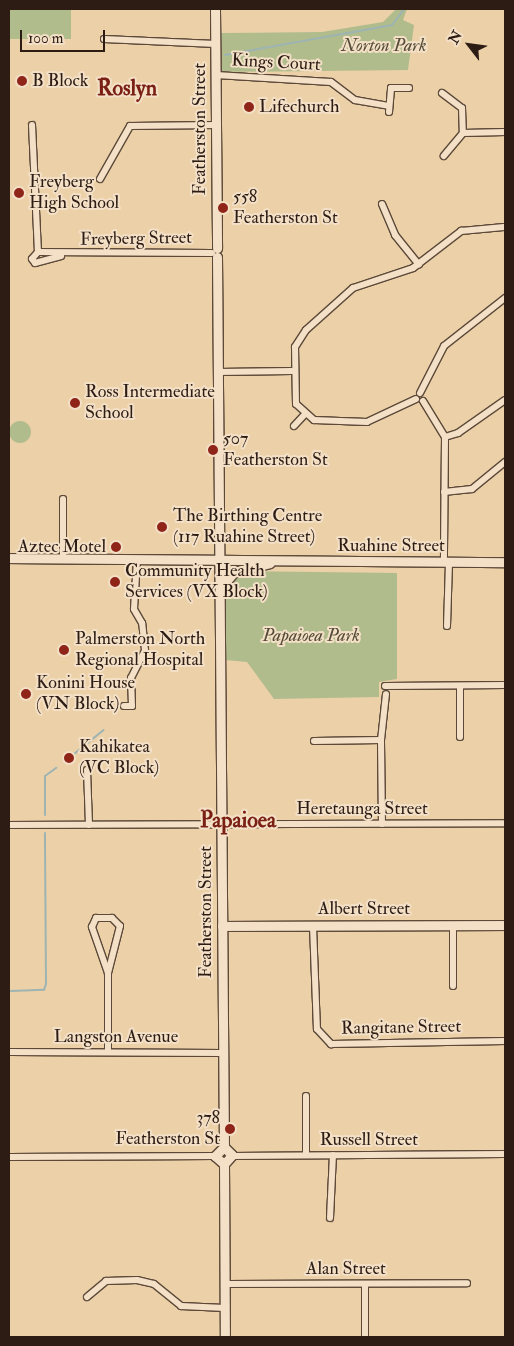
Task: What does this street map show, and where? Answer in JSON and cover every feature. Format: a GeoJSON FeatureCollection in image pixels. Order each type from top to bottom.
{"type":"FeatureCollection","features":[{"type":"Feature","properties":{"kind":"main road","name":"Featherston Street"},"geometry":{"type":"LineString","coordinates":[[215,9],[224,1147]]}},
{"type":"Feature","properties":{"kind":"main road","name":"Ruahine Street"},"geometry":{"type":"LineString","coordinates":[[9,558],[272,562],[505,562]]}},
{"type":"Feature","properties":{"kind":"main road","name":"Ruahine Street"},"geometry":{"type":"LineString","coordinates":[[9,564],[132,560]]}},
{"type":"Feature","properties":{"kind":"main road"},"geometry":{"type":"LineString","coordinates":[[221,589],[234,572],[272,562]]}},
{"type":"Feature","properties":{"kind":"main road","name":"Albert Street"},"geometry":{"type":"LineString","coordinates":[[222,926],[505,924]]}},
{"type":"Feature","properties":{"kind":"main road"},"geometry":{"type":"LineString","coordinates":[[224,1164],[215,1156],[224,1147],[232,1156],[224,1164],[225,1337]]}},
{"type":"Feature","properties":{"kind":"street"},"geometry":{"type":"LineString","coordinates":[[104,39],[216,44]]}},
{"type":"Feature","properties":{"kind":"street","name":"Kings Court"},"geometry":{"type":"LineString","coordinates":[[216,75],[331,82],[355,100],[389,109],[391,88],[409,88]]}},
{"type":"Feature","properties":{"kind":"street"},"geometry":{"type":"LineString","coordinates":[[442,93],[462,108],[463,133],[444,156]]}},
{"type":"Feature","properties":{"kind":"street"},"geometry":{"type":"LineString","coordinates":[[100,179],[130,126],[216,125]]}},
{"type":"Feature","properties":{"kind":"street"},"geometry":{"type":"LineString","coordinates":[[32,126],[38,252]]}},
{"type":"Feature","properties":{"kind":"street"},"geometry":{"type":"LineString","coordinates":[[463,133],[505,132]]}},
{"type":"Feature","properties":{"kind":"street"},"geometry":{"type":"LineString","coordinates":[[382,204],[395,236],[419,265]]}},
{"type":"Feature","properties":{"kind":"street"},"geometry":{"type":"LineString","coordinates":[[419,400],[367,422],[326,422],[305,414],[296,404],[292,371],[295,347],[306,330],[346,293],[419,265],[461,232],[505,227]]}},
{"type":"Feature","properties":{"kind":"street","name":"Freyberg Street"},"geometry":{"type":"LineString","coordinates":[[62,256],[43,264],[32,259],[38,252],[62,256],[216,253]]}},
{"type":"Feature","properties":{"kind":"street"},"geometry":{"type":"LineString","coordinates":[[448,626],[444,492],[445,437],[419,400],[420,393],[444,346],[505,298]]}},
{"type":"Feature","properties":{"kind":"street"},"geometry":{"type":"LineString","coordinates":[[218,372],[292,371]]}},
{"type":"Feature","properties":{"kind":"street"},"geometry":{"type":"LineString","coordinates":[[445,437],[458,434],[505,400]]}},
{"type":"Feature","properties":{"kind":"street"},"geometry":{"type":"LineString","coordinates":[[294,426],[305,414]]}},
{"type":"Feature","properties":{"kind":"street"},"geometry":{"type":"LineString","coordinates":[[444,492],[472,489],[505,462]]}},
{"type":"Feature","properties":{"kind":"street"},"geometry":{"type":"LineString","coordinates":[[63,499],[63,558]]}},
{"type":"Feature","properties":{"kind":"street"},"geometry":{"type":"LineString","coordinates":[[124,706],[132,706],[131,678],[145,650],[142,622],[134,610],[132,560]]}},
{"type":"Feature","properties":{"kind":"street"},"geometry":{"type":"LineString","coordinates":[[385,686],[505,685]]}},
{"type":"Feature","properties":{"kind":"street"},"geometry":{"type":"LineString","coordinates":[[460,686],[460,737]]}},
{"type":"Feature","properties":{"kind":"street"},"geometry":{"type":"LineString","coordinates":[[382,824],[381,740],[386,694]]}},
{"type":"Feature","properties":{"kind":"street"},"geometry":{"type":"LineString","coordinates":[[314,741],[381,740]]}},
{"type":"Feature","properties":{"kind":"street"},"geometry":{"type":"LineString","coordinates":[[87,770],[89,825]]}},
{"type":"Feature","properties":{"kind":"street","name":"Heretaunga Street"},"geometry":{"type":"LineString","coordinates":[[9,825],[505,823]]}},
{"type":"Feature","properties":{"kind":"street"},"geometry":{"type":"LineString","coordinates":[[108,973],[92,927],[96,918],[112,918],[120,926],[108,973],[108,1052]]}},
{"type":"Feature","properties":{"kind":"street"},"geometry":{"type":"LineString","coordinates":[[453,925],[453,986]]}},
{"type":"Feature","properties":{"kind":"street","name":"Rangitane Street"},"geometry":{"type":"LineString","coordinates":[[313,926],[317,1029],[331,1044],[505,1041]]}},
{"type":"Feature","properties":{"kind":"street","name":"Langston Avenue"},"geometry":{"type":"LineString","coordinates":[[9,1052],[223,1053]]}},
{"type":"Feature","properties":{"kind":"street"},"geometry":{"type":"LineString","coordinates":[[306,1096],[306,1155]]}},
{"type":"Feature","properties":{"kind":"street","name":"Russell Street"},"geometry":{"type":"LineString","coordinates":[[232,1156],[505,1154]]}},
{"type":"Feature","properties":{"kind":"street"},"geometry":{"type":"LineString","coordinates":[[330,1218],[332,1155]]}},
{"type":"Feature","properties":{"kind":"street"},"geometry":{"type":"LineString","coordinates":[[9,1157],[215,1156]]}},
{"type":"Feature","properties":{"kind":"street"},"geometry":{"type":"LineString","coordinates":[[87,1296],[106,1281],[137,1280],[154,1284],[181,1306],[225,1308]]}},
{"type":"Feature","properties":{"kind":"street","name":"Alan Street"},"geometry":{"type":"LineString","coordinates":[[224,1284],[467,1283]]}},
{"type":"Feature","properties":{"kind":"street"},"geometry":{"type":"LineString","coordinates":[[365,1284],[365,1337]]}},
{"type":"Feature","properties":{"kind":"green space"},"geometry":{"type":"Polygon","coordinates":[[[9,9],[71,9],[71,39],[9,39],[9,9]]]}},
{"type":"Feature","properties":{"kind":"green space","name":"Norton Park"},"geometry":{"type":"Polygon","coordinates":[[[396,9],[407,9],[403,20],[414,25],[408,70],[219,72],[219,33],[322,32],[383,22],[396,9]]]}},
{"type":"Feature","properties":{"kind":"green space"},"geometry":{"type":"Polygon","coordinates":[[[20,421],[28,424],[31,432],[28,440],[20,443],[12,440],[9,432],[12,424],[20,421]]]}},
{"type":"Feature","properties":{"kind":"green space","name":"Papaioea Park"},"geometry":{"type":"Polygon","coordinates":[[[224,571],[397,573],[397,679],[379,682],[379,697],[274,699],[247,662],[225,660],[224,571]]]}},
{"type":"Feature","properties":{"kind":"waterway"},"geometry":{"type":"LineString","coordinates":[[225,55],[392,25],[404,9]]}},
{"type":"Feature","properties":{"kind":"waterway"},"geometry":{"type":"LineString","coordinates":[[74,754],[104,730]]}},
{"type":"Feature","properties":{"kind":"waterway"},"geometry":{"type":"LineString","coordinates":[[45,815],[45,776],[56,768]]}},
{"type":"Feature","properties":{"kind":"waterway"},"geometry":{"type":"LineString","coordinates":[[11,991],[44,990],[46,984],[45,833]]}},
{"type":"Feature","properties":{"kind":"place","name":"B Block"},"geometry":{"type":"Point","coordinates":[22,81]}},
{"type":"Feature","properties":{"kind":"place","name":"Lifechurch"},"geometry":{"type":"Point","coordinates":[249,107]}},
{"type":"Feature","properties":{"kind":"place","name":"Freyberg High School"},"geometry":{"type":"Point","coordinates":[19,193]}},
{"type":"Feature","properties":{"kind":"place","name":"558 Featherston St"},"geometry":{"type":"Point","coordinates":[223,208]}},
{"type":"Feature","properties":{"kind":"place","name":"Ross Intermediate School"},"geometry":{"type":"Point","coordinates":[75,403]}},
{"type":"Feature","properties":{"kind":"place","name":"507 Featherston St"},"geometry":{"type":"Point","coordinates":[213,450]}},
{"type":"Feature","properties":{"kind":"place","name":"The Birthing Centre (117 Ruahine Street)"},"geometry":{"type":"Point","coordinates":[162,527]}},
{"type":"Feature","properties":{"kind":"place","name":"Aztec Motel"},"geometry":{"type":"Point","coordinates":[116,547]}},
{"type":"Feature","properties":{"kind":"place","name":"Community Health Services (VX Block)"},"geometry":{"type":"Point","coordinates":[115,582]}},
{"type":"Feature","properties":{"kind":"place","name":"Palmerston North Regional Hospital"},"geometry":{"type":"Point","coordinates":[64,650]}},
{"type":"Feature","properties":{"kind":"place","name":"Konini House (VN Block)"},"geometry":{"type":"Point","coordinates":[26,694]}},
{"type":"Feature","properties":{"kind":"place","name":"Kahikatea (VC Block)"},"geometry":{"type":"Point","coordinates":[69,758]}},
{"type":"Feature","properties":{"kind":"place","name":"378 Featherston St"},"geometry":{"type":"Point","coordinates":[230,1129]}},
{"type":"Feature","properties":{"kind":"district","name":"Roslyn"},"geometry":{"type":"Point","coordinates":[127,89]}},
{"type":"Feature","properties":{"kind":"district","name":"Papaioea"},"geometry":{"type":"Point","coordinates":[238,821]}}]}
